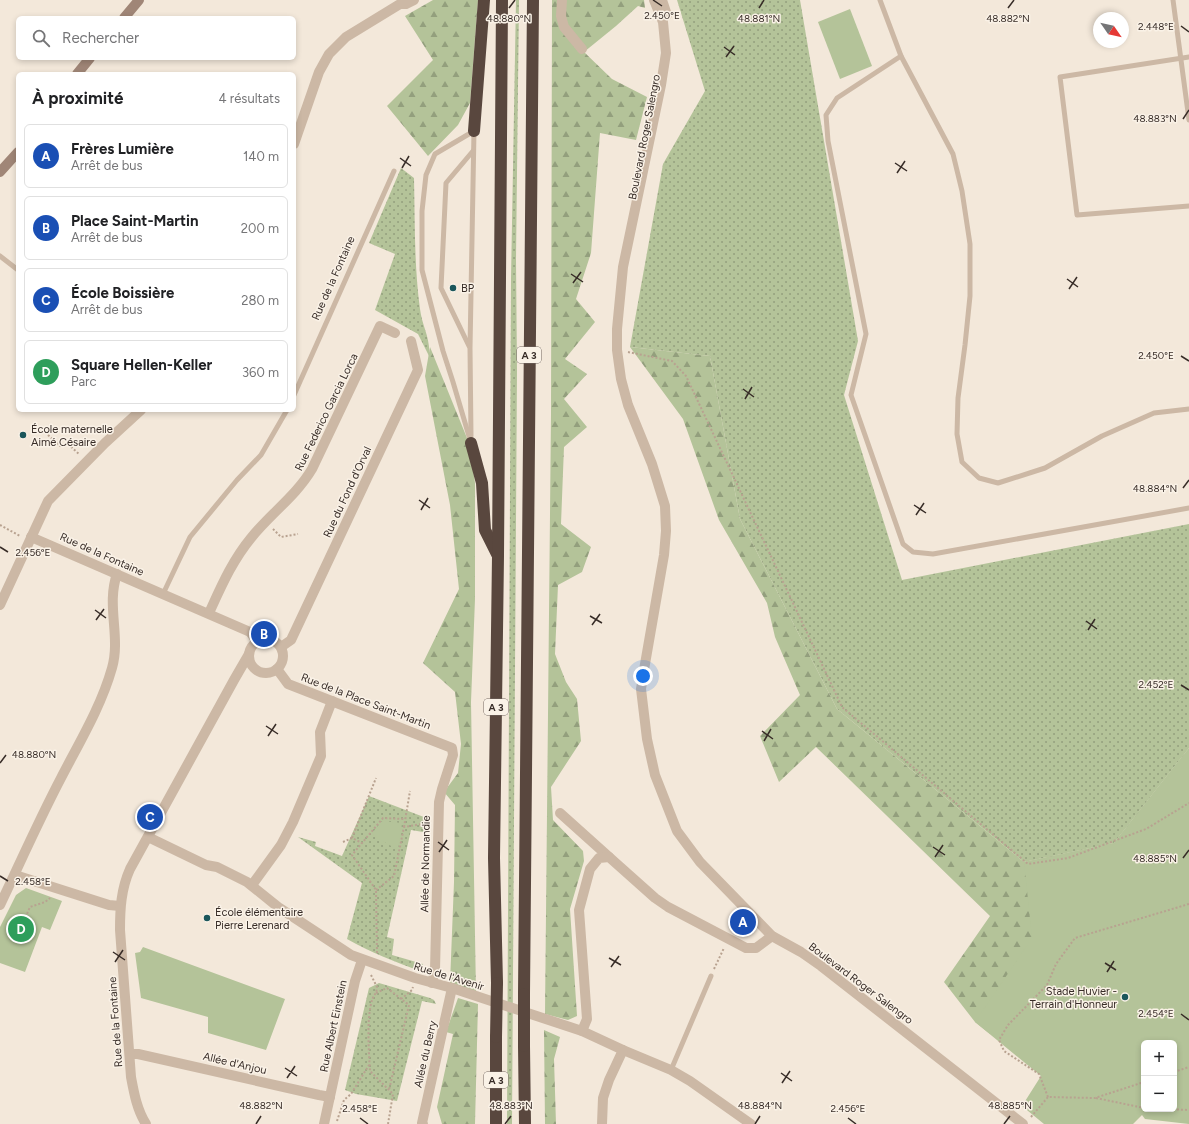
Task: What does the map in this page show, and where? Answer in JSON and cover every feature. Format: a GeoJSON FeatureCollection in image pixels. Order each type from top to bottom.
{"type":"FeatureCollection","features":[{"type":"Feature","properties":{"kind":"highway"},"geometry":{"type":"LineString","coordinates":[[474,131],[484,0]]}},
{"type":"Feature","properties":{"kind":"highway","name":"A 3"},"geometry":{"type":"LineString","coordinates":[[496,1124],[497,983],[494,858],[502,0]]}},
{"type":"Feature","properties":{"kind":"highway","name":"A 3"},"geometry":{"type":"LineString","coordinates":[[525,1124],[524,994],[533,0]]}},
{"type":"Feature","properties":{"kind":"highway"},"geometry":{"type":"LineString","coordinates":[[471,444],[482,483],[485,530],[498,556]]}},
{"type":"Feature","properties":{"kind":"main road"},"geometry":{"type":"LineString","coordinates":[[126,16],[139,0]]}},
{"type":"Feature","properties":{"kind":"main road"},"geometry":{"type":"LineString","coordinates":[[79,72],[88,60]]}},
{"type":"Feature","properties":{"kind":"main road"},"geometry":{"type":"LineString","coordinates":[[0,172],[16,154]]}},
{"type":"Feature","properties":{"kind":"street"},"geometry":{"type":"LineString","coordinates":[[296,138],[319,72],[330,54],[346,37],[399,2],[406,4],[414,0]]}},
{"type":"Feature","properties":{"kind":"street"},"geometry":{"type":"LineString","coordinates":[[562,0],[561,16],[564,27],[582,49]]}},
{"type":"Feature","properties":{"kind":"street","name":"Boulevard Roger Salengro"},"geometry":{"type":"LineString","coordinates":[[654,0],[664,22],[666,53],[661,85],[623,274],[616,329],[621,379],[628,405],[652,464],[665,506],[666,531],[664,555],[641,689],[647,739],[655,775],[677,831],[700,862],[772,936],[801,952],[821,966],[1023,1124]]}},
{"type":"Feature","properties":{"kind":"street","name":"Boulevard Roger Salengro"},"geometry":{"type":"LineString","coordinates":[[623,274],[629,271],[668,82],[672,53],[670,22],[662,0]]}},
{"type":"Feature","properties":{"kind":"street","name":"Rue Federico Garcia Lorca"},"geometry":{"type":"LineString","coordinates":[[209,613],[223,582],[250,538],[295,493],[312,469],[380,326],[395,333]]}},
{"type":"Feature","properties":{"kind":"street","name":"Rue du Fond d'Orval"},"geometry":{"type":"LineString","coordinates":[[281,647],[292,640],[418,370],[411,341]]}},
{"type":"Feature","properties":{"kind":"street"},"geometry":{"type":"LineString","coordinates":[[0,605],[48,501],[105,443],[139,412]]}},
{"type":"Feature","properties":{"kind":"street","name":"Rue de la Fontaine"},"geometry":{"type":"LineString","coordinates":[[31,537],[209,613],[250,632],[257,641]]}},
{"type":"Feature","properties":{"kind":"street"},"geometry":{"type":"LineString","coordinates":[[0,905],[15,875],[36,826],[98,706],[113,667],[115,649],[113,591],[117,574]]}},
{"type":"Feature","properties":{"kind":"street"},"geometry":{"type":"LineString","coordinates":[[272,639],[281,647],[283,659],[277,669],[269,673],[263,673],[253,666],[249,654],[257,641],[272,639]]}},
{"type":"Feature","properties":{"kind":"street","name":"Rue de la Fontaine"},"geometry":{"type":"LineString","coordinates":[[146,1124],[142,1119],[134,1096],[131,1077],[120,930],[120,906],[126,878],[249,654]]}},
{"type":"Feature","properties":{"kind":"street","name":"Rue de la Fontaine"},"geometry":{"type":"LineString","coordinates":[[234,680],[253,666]]}},
{"type":"Feature","properties":{"kind":"street","name":"Rue de la Place Saint-Martin"},"geometry":{"type":"LineString","coordinates":[[277,669],[288,684],[452,748]]}},
{"type":"Feature","properties":{"kind":"street"},"geometry":{"type":"LineString","coordinates":[[252,885],[281,844],[293,822],[320,756],[320,732],[332,701]]}},
{"type":"Feature","properties":{"kind":"street","name":"Allée de Normandie"},"geometry":{"type":"LineString","coordinates":[[432,983],[435,970],[439,802],[453,755],[452,748]]}},
{"type":"Feature","properties":{"kind":"street"},"geometry":{"type":"LineString","coordinates":[[560,813],[655,898],[668,907],[746,948],[756,948],[772,936]]}},
{"type":"Feature","properties":{"kind":"street","name":"Rue de l'Avenir"},"geometry":{"type":"LineString","coordinates":[[148,837],[206,866],[217,867],[252,885],[263,895],[308,928],[351,955],[415,978],[452,988],[582,1031],[671,1070],[690,1081],[751,1124]]}},
{"type":"Feature","properties":{"kind":"street"},"geometry":{"type":"LineString","coordinates":[[582,1031],[587,1019],[580,910],[590,869],[599,858],[609,857]]}},
{"type":"Feature","properties":{"kind":"street"},"geometry":{"type":"LineString","coordinates":[[15,875],[109,905],[120,906]]}},
{"type":"Feature","properties":{"kind":"street","name":"Rue Albert Einstein"},"geometry":{"type":"LineString","coordinates":[[330,1097],[355,981],[362,960]]}},
{"type":"Feature","properties":{"kind":"street","name":"Allée du Berry"},"geometry":{"type":"LineString","coordinates":[[423,1124],[452,988]]}},
{"type":"Feature","properties":{"kind":"street"},"geometry":{"type":"LineString","coordinates":[[602,1124],[603,1098],[609,1080],[623,1050]]}},
{"type":"Feature","properties":{"kind":"street","name":"Allée d'Anjou"},"geometry":{"type":"LineString","coordinates":[[130,1054],[158,1058],[330,1097]]}},
{"type":"Feature","properties":{"kind":"street"},"geometry":{"type":"LineString","coordinates":[[324,1124],[330,1097]]}},
{"type":"Feature","properties":{"kind":"lane"},"geometry":{"type":"LineString","coordinates":[[880,0],[901,56],[953,154],[962,191],[970,244],[970,296],[966,345],[958,398],[957,434],[962,462],[979,478],[998,483],[1045,468],[1102,436],[1154,413],[1189,409]]}},
{"type":"Feature","properties":{"kind":"lane"},"geometry":{"type":"LineString","coordinates":[[1173,0],[1189,120]]}},
{"type":"Feature","properties":{"kind":"lane"},"geometry":{"type":"LineString","coordinates":[[901,56],[837,98],[826,115],[828,141],[866,334],[851,395],[904,544],[913,552],[932,554],[1189,508]]}},
{"type":"Feature","properties":{"kind":"lane"},"geometry":{"type":"LineString","coordinates":[[1189,57],[1060,77],[1077,215],[1189,206]]}},
{"type":"Feature","properties":{"kind":"lane"},"geometry":{"type":"LineString","coordinates":[[471,444],[470,348],[474,131]]}},
{"type":"Feature","properties":{"kind":"lane"},"geometry":{"type":"LineString","coordinates":[[471,444],[454,382],[442,351],[422,270],[422,211],[426,175],[435,154],[474,131]]}},
{"type":"Feature","properties":{"kind":"lane"},"geometry":{"type":"LineString","coordinates":[[470,348],[441,288],[446,183],[473,151]]}},
{"type":"Feature","properties":{"kind":"lane","name":"Rue de la Fontaine"},"geometry":{"type":"LineString","coordinates":[[296,391],[394,171]]}},
{"type":"Feature","properties":{"kind":"lane"},"geometry":{"type":"LineString","coordinates":[[0,256],[16,268]]}},
{"type":"Feature","properties":{"kind":"lane"},"geometry":{"type":"LineString","coordinates":[[163,594],[190,537],[237,480],[261,455],[286,412]]}},
{"type":"Feature","properties":{"kind":"lane"},"geometry":{"type":"LineString","coordinates":[[671,1070],[711,976]]}},
{"type":"Feature","properties":{"kind":"path"},"geometry":{"type":"LineString","coordinates":[[617,350],[672,361],[686,376],[842,707],[1028,864],[1068,858],[1146,829],[1189,803]]}},
{"type":"Feature","properties":{"kind":"path"},"geometry":{"type":"LineString","coordinates":[[48,435],[60,446],[69,445],[74,449]]}},
{"type":"Feature","properties":{"kind":"path"},"geometry":{"type":"LineString","coordinates":[[265,522],[281,537],[298,534]]}},
{"type":"Feature","properties":{"kind":"path"},"geometry":{"type":"LineString","coordinates":[[0,525],[20,536],[31,537]]}},
{"type":"Feature","properties":{"kind":"path"},"geometry":{"type":"LineString","coordinates":[[343,842],[352,838],[376,778]]}},
{"type":"Feature","properties":{"kind":"path"},"geometry":{"type":"LineString","coordinates":[[376,890],[394,876],[410,791]]}},
{"type":"Feature","properties":{"kind":"path"},"geometry":{"type":"LineString","coordinates":[[388,1124],[393,1094],[370,1071],[368,1020],[373,996],[376,993],[377,987],[370,973],[376,954],[376,890],[352,855],[383,818],[405,819]]}},
{"type":"Feature","properties":{"kind":"path"},"geometry":{"type":"LineString","coordinates":[[404,826],[439,822]]}},
{"type":"Feature","properties":{"kind":"path"},"geometry":{"type":"LineString","coordinates":[[352,838],[362,843]]}},
{"type":"Feature","properties":{"kind":"path"},"geometry":{"type":"LineString","coordinates":[[18,932],[30,907],[45,902],[52,897],[54,888]]}},
{"type":"Feature","properties":{"kind":"path"},"geometry":{"type":"LineString","coordinates":[[1048,1097],[1039,1074],[1004,1051],[999,1040],[1008,1025],[1047,985],[1056,964],[1075,938],[1189,904]]}},
{"type":"Feature","properties":{"kind":"path"},"geometry":{"type":"LineString","coordinates":[[711,976],[728,939]]}},
{"type":"Feature","properties":{"kind":"path"},"geometry":{"type":"LineString","coordinates":[[401,999],[412,990],[415,978]]}},
{"type":"Feature","properties":{"kind":"path"},"geometry":{"type":"LineString","coordinates":[[376,993],[387,988],[409,1005],[389,1090]]}},
{"type":"Feature","properties":{"kind":"path"},"geometry":{"type":"LineString","coordinates":[[336,1124],[344,1100],[351,1094],[370,1064]]}},
{"type":"Feature","properties":{"kind":"path"},"geometry":{"type":"LineString","coordinates":[[1177,1071],[1189,1067]]}},
{"type":"Feature","properties":{"kind":"path"},"geometry":{"type":"LineString","coordinates":[[1095,1098],[1141,1083]]}},
{"type":"Feature","properties":{"kind":"path"},"geometry":{"type":"LineString","coordinates":[[1032,1115],[1048,1097],[1095,1098],[1141,1107]]}},
{"type":"Feature","properties":{"kind":"path"},"geometry":{"type":"LineString","coordinates":[[1177,1110],[1189,1110]]}},
{"type":"Feature","properties":{"kind":"green space"},"geometry":{"type":"Polygon","coordinates":[[[433,0],[478,0],[470,103],[458,125],[428,156],[387,106],[433,60],[405,16],[433,0]]]}},
{"type":"Feature","properties":{"kind":"green space"},"geometry":{"type":"Polygon","coordinates":[[[516,0],[519,0],[516,260],[517,370],[512,1124],[507,1124],[511,279],[516,0]]]}},
{"type":"Feature","properties":{"kind":"green space"},"geometry":{"type":"Polygon","coordinates":[[[552,0],[644,0],[645,8],[638,6],[584,52],[612,79],[647,97],[636,140],[600,133],[591,253],[576,299],[595,322],[565,359],[587,374],[564,399],[587,427],[564,447],[561,524],[591,547],[582,572],[558,585],[555,654],[566,682],[577,699],[581,741],[551,787],[553,820],[583,851],[584,861],[570,909],[577,1016],[568,1020],[545,1014],[551,414],[552,0]]]}},
{"type":"Feature","properties":{"kind":"green space"},"geometry":{"type":"Polygon","coordinates":[[[677,0],[800,0],[858,341],[844,395],[902,580],[1189,524],[1189,748],[1114,843],[1024,862],[837,709],[740,519],[710,356],[630,347],[663,164],[705,91],[677,0]]]}},
{"type":"Feature","properties":{"kind":"green space"},"geometry":{"type":"Polygon","coordinates":[[[850,9],[872,66],[840,79],[818,22],[850,9]]]}},
{"type":"Feature","properties":{"kind":"green space"},"geometry":{"type":"Polygon","coordinates":[[[401,168],[414,178],[415,243],[418,293],[421,315],[428,338],[429,356],[418,334],[375,310],[395,254],[369,243],[401,168]]]}},
{"type":"Feature","properties":{"kind":"green space"},"geometry":{"type":"Polygon","coordinates":[[[430,347],[469,443],[475,483],[475,599],[471,702],[476,993],[450,983],[455,805],[444,792],[458,773],[461,744],[455,692],[423,663],[459,589],[450,505],[425,376],[430,347]]]}},
{"type":"Feature","properties":{"kind":"green space"},"geometry":{"type":"Polygon","coordinates":[[[630,347],[710,356],[740,519],[837,709],[1024,862],[1114,843],[1189,748],[990,1034],[975,1022],[944,982],[990,916],[816,747],[779,782],[760,736],[800,695],[775,637],[767,603],[719,520],[683,419],[630,347]]]}},
{"type":"Feature","properties":{"kind":"green space"},"geometry":{"type":"Polygon","coordinates":[[[1189,748],[1189,1124],[1145,1119],[1142,1115],[1133,1124],[1044,1124],[1022,1106],[1041,1076],[975,1022],[1032,938],[1024,862],[1114,843],[1189,748]]]}},
{"type":"Feature","properties":{"kind":"green space"},"geometry":{"type":"Polygon","coordinates":[[[369,796],[429,819],[429,833],[411,830],[387,937],[394,939],[392,955],[423,964],[420,971],[347,939],[362,883],[298,837],[316,842],[315,846],[342,856],[369,796]]]}},
{"type":"Feature","properties":{"kind":"green space"},"geometry":{"type":"Polygon","coordinates":[[[382,821],[402,823],[398,850],[374,836],[373,832],[382,821]]]}},
{"type":"Feature","properties":{"kind":"green space"},"geometry":{"type":"Polygon","coordinates":[[[26,888],[62,901],[50,930],[42,927],[25,972],[0,963],[0,927],[16,895],[26,888]]]}},
{"type":"Feature","properties":{"kind":"green space"},"geometry":{"type":"Polygon","coordinates":[[[143,947],[285,999],[266,1050],[208,1033],[208,1017],[141,998],[135,953],[140,952],[143,947]]]}},
{"type":"Feature","properties":{"kind":"green space"},"geometry":{"type":"Polygon","coordinates":[[[379,983],[430,998],[434,1000],[436,1004],[422,1001],[397,1101],[356,1094],[345,1090],[369,988],[379,983]]]}},
{"type":"Feature","properties":{"kind":"green space"},"geometry":{"type":"Polygon","coordinates":[[[458,998],[478,1004],[475,1124],[442,1124],[437,1107],[453,1034],[446,1032],[458,998]]]}},
{"type":"Feature","properties":{"kind":"green space"},"geometry":{"type":"Polygon","coordinates":[[[544,1030],[560,1037],[554,1059],[556,1124],[545,1124],[544,1030]]]}},
{"type":"Feature","properties":{"kind":"place","name":"BP"},"geometry":{"type":"Point","coordinates":[453,288]}},
{"type":"Feature","properties":{"kind":"place","name":"École maternelle Aimé Césaire"},"geometry":{"type":"Point","coordinates":[23,435]}},
{"type":"Feature","properties":{"kind":"place","name":"Place Saint-Martin"},"geometry":{"type":"Point","coordinates":[264,634]}},
{"type":"Feature","properties":{"kind":"place","name":"École Boissière"},"geometry":{"type":"Point","coordinates":[150,817]}},
{"type":"Feature","properties":{"kind":"place","name":"École élémentaire Pierre Lerenard"},"geometry":{"type":"Point","coordinates":[207,918]}},
{"type":"Feature","properties":{"kind":"place","name":"Frères Lumière"},"geometry":{"type":"Point","coordinates":[743,922]}},
{"type":"Feature","properties":{"kind":"place","name":"Square Hellen-Keller"},"geometry":{"type":"Point","coordinates":[21,929]}},
{"type":"Feature","properties":{"kind":"place","name":"Stade Huvier - Terrain d'Honneur"},"geometry":{"type":"Point","coordinates":[1125,997]}}]}
